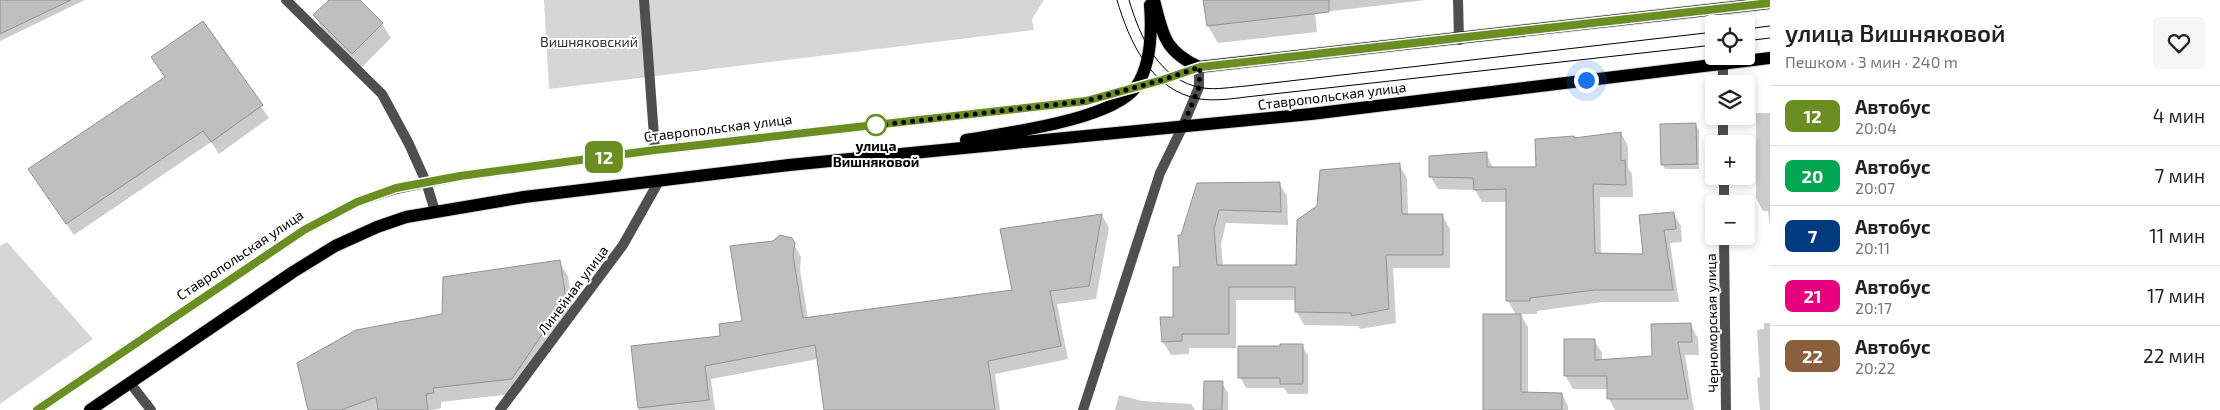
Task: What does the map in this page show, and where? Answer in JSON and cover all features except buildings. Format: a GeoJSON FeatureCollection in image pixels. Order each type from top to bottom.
{"type":"FeatureCollection","features":[{"type":"Feature","properties":{"kind":"main road"},"geometry":{"type":"LineString","coordinates":[[1135,88],[1143,73],[1149,50],[1151,16],[1149,0]]}},
{"type":"Feature","properties":{"kind":"main road"},"geometry":{"type":"LineString","coordinates":[[1154,0],[1167,42],[1175,53],[1185,61],[1200,67]]}},
{"type":"Feature","properties":{"kind":"main road","name":"Ставропольская улица"},"geometry":{"type":"LineString","coordinates":[[37,410],[304,230],[357,202],[396,188],[469,174],[655,150],[1086,101],[1135,88],[1200,67],[1459,40],[1770,3]]}},
{"type":"Feature","properties":{"kind":"main road","name":"Ставропольская улица"},"geometry":{"type":"LineString","coordinates":[[1755,60],[1770,58]]}},
{"type":"Feature","properties":{"kind":"main road","name":"Ставропольская улица"},"geometry":{"type":"LineString","coordinates":[[90,410],[293,272],[335,246],[377,227],[406,217],[524,197],[897,153],[1182,128],[1311,114],[1707,65]]}},
{"type":"Feature","properties":{"kind":"main road","name":"Ставропольская улица"},"geometry":{"type":"LineString","coordinates":[[897,153],[1035,128],[1089,114],[1120,100],[1135,88]]}},
{"type":"Feature","properties":{"kind":"street"},"geometry":{"type":"LineString","coordinates":[[286,0],[382,94],[409,144],[426,182],[435,211]]}},
{"type":"Feature","properties":{"kind":"street"},"geometry":{"type":"LineString","coordinates":[[644,0],[655,150]]}},
{"type":"Feature","properties":{"kind":"street"},"geometry":{"type":"LineString","coordinates":[[1458,0],[1459,40]]}},
{"type":"Feature","properties":{"kind":"street"},"geometry":{"type":"LineString","coordinates":[[1083,410],[1160,173],[1199,87],[1200,67]]}},
{"type":"Feature","properties":{"kind":"street","name":"Линейная улица"},"geometry":{"type":"LineString","coordinates":[[500,410],[623,245],[659,181]]}},
{"type":"Feature","properties":{"kind":"street","name":"Черноморская улица"},"geometry":{"type":"LineString","coordinates":[[1724,245],[1726,410]]}},
{"type":"Feature","properties":{"kind":"street"},"geometry":{"type":"LineString","coordinates":[[130,383],[151,410]]}},
{"type":"Feature","properties":{"kind":"green space","name":"Вишняковский"},"geometry":{"type":"Polygon","coordinates":[[[544,0],[1044,0],[1032,19],[1034,30],[549,89],[544,0]]]}},
{"type":"Feature","properties":{"kind":"green space"},"geometry":{"type":"Polygon","coordinates":[[[7,242],[93,339],[0,404],[0,246],[7,242]]]}},
{"type":"Feature","properties":{"kind":"tram line"},"geometry":{"type":"LineString","coordinates":[[1117,0],[1128,32],[1145,62],[1155,75],[1168,86],[1183,94],[1206,100],[1705,46]]}},
{"type":"Feature","properties":{"kind":"tram line"},"geometry":{"type":"LineString","coordinates":[[1129,0],[1146,42],[1163,67],[1188,84],[1208,89],[1705,33]]}},
{"type":"Feature","properties":{"kind":"tram line"},"geometry":{"type":"LineString","coordinates":[[1755,28],[1770,26]]}},
{"type":"Feature","properties":{"kind":"tram line"},"geometry":{"type":"LineString","coordinates":[[1755,40],[1770,38]]}},
{"type":"Feature","properties":{"kind":"bus line","name":"12"},"geometry":{"type":"LineString","coordinates":[[37,410],[304,230],[357,202],[396,188],[460,176],[655,150],[1086,101],[1162,80],[1200,67],[1459,40],[1770,3]]}},
{"type":"Feature","properties":{"kind":"place","name":"улица Вишняковой"},"geometry":{"type":"Point","coordinates":[876,125]}},
{"type":"Feature","properties":{"kind":"route"},"geometry":{"type":"LineString","coordinates":[[876,125],[872,126],[1086,101],[1162,80],[1200,67],[1199,87],[1182,128],[1586,80]]}}]}
